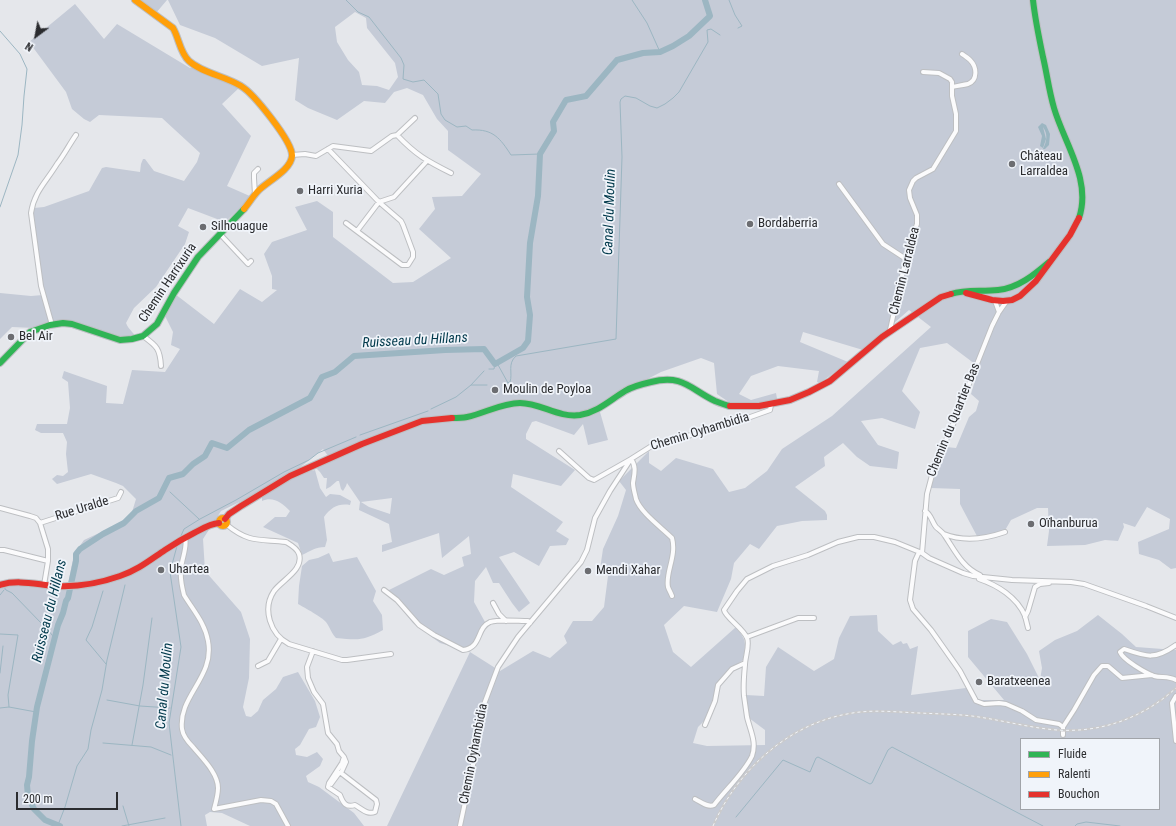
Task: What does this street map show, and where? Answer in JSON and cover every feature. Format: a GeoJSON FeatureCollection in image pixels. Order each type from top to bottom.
{"type":"FeatureCollection","features":[{"type":"Feature","properties":{"kind":"street"},"geometry":{"type":"LineString","coordinates":[[135,0],[173,28],[188,60],[195,65],[240,85],[248,91],[265,111],[289,144],[292,155],[305,154],[316,156],[333,146],[371,150],[392,136],[397,135],[415,118]]}},
{"type":"Feature","properties":{"kind":"street"},"geometry":{"type":"LineString","coordinates":[[960,291],[995,301],[1006,302],[1023,295],[1041,274],[1075,225],[1080,212],[1083,197],[1082,183],[1054,108],[1033,8],[1033,0]]}},
{"type":"Feature","properties":{"kind":"street"},"geometry":{"type":"LineString","coordinates":[[923,72],[939,73],[950,79],[952,82],[952,87],[967,84],[975,77],[976,72],[970,60],[962,54]]}},
{"type":"Feature","properties":{"kind":"street","name":"Chemin Larraldea"},"geometry":{"type":"LineString","coordinates":[[891,331],[906,259],[917,219],[909,190],[916,178],[933,169],[956,131],[957,123],[952,96],[952,87]]}},
{"type":"Feature","properties":{"kind":"street"},"geometry":{"type":"LineString","coordinates":[[52,325],[41,286],[31,213],[39,188],[56,166],[76,135]]}},
{"type":"Feature","properties":{"kind":"street"},"geometry":{"type":"LineString","coordinates":[[397,135],[411,150],[427,161],[451,173]]}},
{"type":"Feature","properties":{"kind":"street"},"geometry":{"type":"LineString","coordinates":[[328,149],[403,225],[413,252],[413,257],[408,265],[402,265],[346,223]]}},
{"type":"Feature","properties":{"kind":"street","name":"Chemin Harrixuria"},"geometry":{"type":"LineString","coordinates":[[0,363],[30,332],[52,325],[63,323],[72,324],[120,340],[143,336],[157,324],[174,293],[198,257],[251,202],[255,195],[280,174],[286,167],[292,155]]}},
{"type":"Feature","properties":{"kind":"street"},"geometry":{"type":"LineString","coordinates":[[357,231],[379,202],[394,197],[427,161]]}},
{"type":"Feature","properties":{"kind":"street"},"geometry":{"type":"LineString","coordinates":[[255,195],[254,172],[258,170]]}},
{"type":"Feature","properties":{"kind":"street"},"geometry":{"type":"LineString","coordinates":[[839,184],[883,244],[906,259]]}},
{"type":"Feature","properties":{"kind":"street"},"geometry":{"type":"LineString","coordinates":[[220,234],[248,264],[251,261]]}},
{"type":"Feature","properties":{"kind":"street"},"geometry":{"type":"LineString","coordinates":[[226,522],[229,514],[290,476],[396,430],[422,422],[467,417],[500,407],[520,403],[535,405],[559,414],[579,415],[598,409],[626,390],[640,384],[662,379],[675,380],[687,384],[716,401],[732,407],[771,405],[790,400],[830,381],[891,331],[941,297],[960,291],[1001,290],[1030,278],[1049,262]]}},
{"type":"Feature","properties":{"kind":"street"},"geometry":{"type":"LineString","coordinates":[[999,312],[995,301],[1001,290]]}},
{"type":"Feature","properties":{"kind":"street"},"geometry":{"type":"LineString","coordinates":[[1001,290],[1007,293],[1006,302]]}},
{"type":"Feature","properties":{"kind":"street","name":"Chemin du Quartier Bas"},"geometry":{"type":"LineString","coordinates":[[1006,302],[999,312],[950,432],[936,460],[927,494],[920,552],[915,561],[910,600],[913,609],[931,630],[960,671],[973,699],[979,703],[1006,704],[1022,711],[1036,720],[1063,726]]}},
{"type":"Feature","properties":{"kind":"street"},"geometry":{"type":"LineString","coordinates":[[143,336],[153,343],[158,349],[161,366]]}},
{"type":"Feature","properties":{"kind":"street","name":"Chemin Oyhambidia"},"geometry":{"type":"LineString","coordinates":[[460,826],[477,746],[480,715],[502,660],[518,637],[581,562],[587,550],[595,518],[613,486],[631,459],[650,447],[742,420],[770,410],[771,405]]}},
{"type":"Feature","properties":{"kind":"street"},"geometry":{"type":"LineString","coordinates":[[558,451],[589,478],[594,480],[631,459],[635,475],[633,483],[637,500],[642,509],[672,538],[673,555],[668,581],[668,586],[672,596]]}},
{"type":"Feature","properties":{"kind":"street","name":"Rue Uralde"},"geometry":{"type":"LineString","coordinates":[[40,522],[118,498],[122,492]]}},
{"type":"Feature","properties":{"kind":"street"},"geometry":{"type":"LineString","coordinates":[[0,508],[36,518],[40,522],[48,549],[48,561],[44,584]]}},
{"type":"Feature","properties":{"kind":"street"},"geometry":{"type":"LineString","coordinates":[[926,511],[936,526],[944,534],[952,549],[973,572],[986,578]]}},
{"type":"Feature","properties":{"kind":"street"},"geometry":{"type":"LineString","coordinates":[[2,585],[17,582],[74,586],[99,582],[129,573],[141,568],[184,538],[205,526],[219,523],[221,518],[239,534],[249,539],[286,542],[294,547],[299,555],[300,560],[297,568],[275,590],[270,602],[270,624],[281,639],[289,644],[347,660],[392,654]]}},
{"type":"Feature","properties":{"kind":"street"},"geometry":{"type":"LineString","coordinates":[[944,534],[977,540],[1005,532]]}},
{"type":"Feature","properties":{"kind":"street"},"geometry":{"type":"LineString","coordinates":[[696,799],[708,805],[714,805],[744,769],[752,756],[754,748],[754,740],[747,717],[744,694],[745,663],[748,643],[747,637],[733,620],[724,613],[724,608],[747,579],[773,566],[808,555],[838,542],[874,537],[895,542],[920,552],[929,558],[988,582],[1004,591],[1011,597],[1025,617],[1028,628]]}},
{"type":"Feature","properties":{"kind":"street"},"geometry":{"type":"LineString","coordinates":[[184,538],[186,543],[181,570],[182,589],[184,595],[204,627],[209,648],[205,670],[184,710],[182,718],[183,731],[186,739],[211,770],[217,781],[218,788],[214,809],[261,800],[271,801],[276,804],[288,826]]}},
{"type":"Feature","properties":{"kind":"street"},"geometry":{"type":"LineString","coordinates":[[0,550],[48,561]]}},
{"type":"Feature","properties":{"kind":"street"},"geometry":{"type":"LineString","coordinates":[[973,576],[1012,580],[1078,583],[1102,590],[1176,618]]}},
{"type":"Feature","properties":{"kind":"street"},"geometry":{"type":"LineString","coordinates":[[1025,617],[1035,588],[1040,584],[1057,581]]}},
{"type":"Feature","properties":{"kind":"street"},"geometry":{"type":"LineString","coordinates":[[384,590],[397,600],[419,625],[434,635],[463,650],[470,649],[474,646],[489,623],[528,621],[530,623]]}},
{"type":"Feature","properties":{"kind":"street"},"geometry":{"type":"LineString","coordinates":[[493,603],[499,614],[506,621]]}},
{"type":"Feature","properties":{"kind":"street"},"geometry":{"type":"LineString","coordinates":[[747,637],[798,618],[814,618]]}},
{"type":"Feature","properties":{"kind":"street"},"geometry":{"type":"LineString","coordinates":[[258,666],[268,661],[281,639]]}},
{"type":"Feature","properties":{"kind":"street"},"geometry":{"type":"LineString","coordinates":[[1152,676],[1126,660],[1120,652],[1124,649],[1148,657],[1166,652],[1176,645]]}},
{"type":"Feature","properties":{"kind":"street"},"geometry":{"type":"LineString","coordinates":[[313,651],[307,667],[307,674],[314,692],[323,704],[328,733],[337,744],[339,751],[346,762],[341,773],[339,773],[328,787]]}},
{"type":"Feature","properties":{"kind":"street"},"geometry":{"type":"LineString","coordinates":[[705,725],[715,701],[718,685],[732,669],[745,663]]}},
{"type":"Feature","properties":{"kind":"street"},"geometry":{"type":"LineString","coordinates":[[1063,734],[1063,726],[1094,675],[1102,666],[1108,666],[1122,678],[1152,676],[1172,678],[1176,680]]}},
{"type":"Feature","properties":{"kind":"street"},"geometry":{"type":"LineString","coordinates":[[1176,696],[1172,703],[1176,741]]}},
{"type":"Feature","properties":{"kind":"street"},"geometry":{"type":"LineString","coordinates":[[328,787],[344,757]]}},
{"type":"Feature","properties":{"kind":"street"},"geometry":{"type":"LineString","coordinates":[[328,787],[340,795],[342,803],[351,806],[355,805],[367,813],[375,812],[377,804],[376,800],[341,773]]}},
{"type":"Feature","properties":{"kind":"shaded area"},"geometry":{"type":"Polygon","coordinates":[[[167,0],[156,13],[140,1],[167,0]]]}},
{"type":"Feature","properties":{"kind":"shaded area"},"geometry":{"type":"Polygon","coordinates":[[[168,0],[1176,0],[1176,568],[1171,569],[1159,560],[1139,554],[1138,542],[1169,529],[1170,519],[1147,507],[1135,527],[1123,523],[1124,527],[1118,541],[1105,540],[1085,545],[1047,546],[1049,531],[1048,508],[1037,508],[1011,520],[1004,532],[978,538],[960,504],[960,489],[931,488],[940,459],[946,447],[956,448],[969,417],[976,411],[979,401],[971,394],[979,367],[947,343],[920,348],[902,391],[920,412],[915,429],[882,418],[861,421],[878,445],[899,452],[897,469],[870,466],[857,457],[843,443],[824,457],[825,466],[795,487],[825,511],[827,520],[802,521],[777,526],[759,549],[750,544],[734,563],[731,579],[717,612],[684,606],[664,625],[673,652],[691,667],[736,627],[745,642],[743,660],[726,672],[717,685],[713,703],[704,721],[698,727],[693,743],[707,746],[765,745],[765,730],[749,718],[746,695],[764,696],[766,667],[778,647],[814,671],[834,659],[839,638],[850,616],[877,615],[878,631],[893,645],[901,641],[903,644],[907,643],[910,649],[918,646],[911,695],[966,688],[978,700],[1004,700],[968,657],[968,631],[991,619],[1007,622],[1027,654],[1040,680],[1042,668],[1039,651],[1055,640],[1077,631],[1098,615],[1136,647],[1176,650],[1176,826],[387,826],[470,652],[440,643],[413,623],[387,591],[431,569],[444,575],[464,566],[462,557],[471,554],[469,536],[442,558],[439,533],[382,552],[382,545],[392,542],[389,524],[359,510],[360,502],[347,483],[343,491],[339,481],[326,489],[327,478],[324,478],[317,469],[331,460],[323,449],[283,481],[221,511],[203,539],[205,571],[241,612],[250,639],[249,678],[243,707],[246,716],[251,717],[258,711],[263,700],[276,689],[283,677],[298,672],[315,701],[320,717],[316,727],[309,729],[300,745],[295,749],[296,755],[307,757],[317,752],[323,759],[320,766],[306,776],[308,782],[319,787],[354,813],[364,826],[250,826],[222,813],[210,812],[205,815],[207,826],[0,826],[0,589],[12,584],[67,589],[74,554],[84,540],[125,521],[132,512],[136,499],[123,486],[91,474],[57,484],[52,479],[57,475],[63,476],[68,472],[66,454],[67,442],[63,433],[41,433],[35,430],[37,424],[67,424],[70,408],[68,382],[62,378],[64,371],[107,386],[106,403],[123,404],[132,370],[165,372],[180,349],[171,345],[173,332],[164,314],[175,294],[214,324],[240,289],[262,302],[277,290],[272,289],[272,276],[264,254],[272,242],[307,230],[295,207],[317,201],[333,212],[333,237],[393,283],[413,282],[451,258],[419,229],[435,209],[432,197],[462,196],[481,174],[448,150],[448,131],[437,119],[423,95],[407,88],[394,92],[385,103],[364,101],[337,120],[308,108],[295,100],[299,58],[262,66],[215,38],[180,25],[168,0]],[[355,12],[335,27],[337,42],[348,60],[359,72],[362,85],[377,86],[389,90],[398,77],[395,63],[367,28],[366,18],[355,12]],[[909,310],[863,350],[803,332],[800,342],[848,362],[820,383],[817,382],[819,371],[778,366],[751,376],[739,394],[751,400],[776,393],[778,404],[736,407],[717,394],[714,363],[701,358],[661,372],[598,405],[608,440],[588,445],[583,424],[574,435],[536,421],[532,422],[526,434],[526,439],[575,470],[561,486],[513,474],[511,487],[563,522],[556,531],[569,539],[566,545],[550,546],[539,566],[514,552],[499,557],[530,603],[519,612],[499,583],[493,583],[486,567],[475,581],[474,602],[485,622],[470,652],[500,671],[533,651],[550,658],[567,643],[564,636],[573,621],[592,621],[604,607],[608,576],[600,569],[603,549],[618,516],[626,490],[619,481],[649,451],[649,463],[661,471],[676,458],[713,469],[729,492],[745,488],[767,471],[782,449],[832,416],[931,327],[909,310]],[[392,498],[361,502],[369,507],[390,514],[392,498]]]}},
{"type":"Feature","properties":{"kind":"shaded area"},"geometry":{"type":"Polygon","coordinates":[[[75,4],[104,39],[117,24],[190,68],[193,67],[240,87],[222,104],[251,136],[227,186],[252,197],[225,222],[188,208],[178,226],[189,232],[185,244],[156,287],[134,308],[126,323],[137,341],[118,343],[54,322],[34,328],[12,327],[0,339],[0,293],[31,296],[43,295],[32,213],[34,208],[44,207],[89,191],[102,168],[106,167],[140,172],[143,159],[145,159],[154,171],[184,181],[197,162],[200,153],[162,118],[99,115],[90,122],[72,109],[66,92],[29,42],[75,4]]]}},
{"type":"Feature","properties":{"kind":"shaded area"},"geometry":{"type":"Polygon","coordinates":[[[315,470],[320,488],[326,497],[330,494],[340,495],[351,501],[350,505],[339,505],[332,508],[324,517],[327,540],[325,547],[316,548],[302,555],[298,543],[263,527],[275,517],[286,517],[290,511],[277,501],[270,499],[262,501],[262,497],[299,474],[315,470]]]}},
{"type":"Feature","properties":{"kind":"shaded area"},"geometry":{"type":"Polygon","coordinates":[[[329,553],[333,562],[357,557],[376,591],[373,601],[382,615],[383,630],[361,639],[336,638],[324,620],[298,604],[302,566],[309,560],[329,553]]]}},
{"type":"Feature","properties":{"kind":"water"},"geometry":{"type":"Polygon","coordinates":[[[1042,123],[1046,125],[1050,134],[1049,145],[1045,149],[1043,149],[1046,139],[1043,148],[1040,146],[1042,136],[1038,127],[1042,123]]]}},
{"type":"Feature","properties":{"kind":"waterway"},"geometry":{"type":"LineString","coordinates":[[346,0],[358,12],[369,17],[401,58],[404,65],[403,79],[413,82],[424,80],[438,94],[441,114],[445,120],[457,127],[466,126],[472,130],[491,133],[499,139],[511,155],[540,154]]}},
{"type":"Feature","properties":{"kind":"waterway"},"geometry":{"type":"LineString","coordinates":[[632,0],[647,23],[660,52]]}},
{"type":"Feature","properties":{"kind":"waterway","name":"Ruisseau du Hillans"},"geometry":{"type":"LineString","coordinates":[[60,826],[45,820],[34,809],[28,796],[27,785],[37,707],[58,625],[68,598],[76,561],[76,554],[80,549],[103,534],[124,523],[136,511],[159,498],[169,478],[183,474],[193,464],[205,456],[212,443],[227,448],[249,430],[310,398],[322,377],[335,372],[354,356],[484,349],[495,364],[523,348],[528,341],[530,315],[527,297],[530,243],[538,196],[540,154],[554,131],[553,122],[566,100],[586,96],[617,60],[643,53],[660,52],[689,36],[710,16],[705,0]]}},
{"type":"Feature","properties":{"kind":"waterway","name":"Canal du Moulin"},"geometry":{"type":"LineString","coordinates":[[729,0],[735,15],[742,26],[738,28]]}},
{"type":"Feature","properties":{"kind":"waterway","name":"Canal du Moulin"},"geometry":{"type":"LineString","coordinates":[[502,385],[510,382],[511,365],[516,356],[616,339],[622,157],[621,99],[625,96],[636,98],[650,106],[657,108],[665,104],[679,92],[708,42],[707,30],[711,29],[720,35]]}},
{"type":"Feature","properties":{"kind":"waterway"},"geometry":{"type":"LineString","coordinates":[[0,31],[20,54],[27,69],[18,155],[0,207]]}},
{"type":"Feature","properties":{"kind":"waterway"},"geometry":{"type":"LineString","coordinates":[[497,363],[508,383]]}},
{"type":"Feature","properties":{"kind":"waterway"},"geometry":{"type":"LineString","coordinates":[[489,369],[494,369],[495,364]]}},
{"type":"Feature","properties":{"kind":"waterway"},"geometry":{"type":"LineString","coordinates":[[471,385],[484,371]]}},
{"type":"Feature","properties":{"kind":"waterway","name":"Canal du Moulin"},"geometry":{"type":"LineString","coordinates":[[431,409],[456,397],[471,385],[487,385]]}},
{"type":"Feature","properties":{"kind":"waterway","name":"Canal du Moulin"},"geometry":{"type":"LineString","coordinates":[[360,435],[428,411]]}},
{"type":"Feature","properties":{"kind":"waterway","name":"Canal du Moulin"},"geometry":{"type":"LineString","coordinates":[[180,538],[184,529],[200,519],[284,472],[309,460],[318,453],[356,437]]}},
{"type":"Feature","properties":{"kind":"waterway"},"geometry":{"type":"LineString","coordinates":[[170,492],[199,519]]}},
{"type":"Feature","properties":{"kind":"waterway","name":"Canal du Moulin"},"geometry":{"type":"LineString","coordinates":[[177,546],[170,572],[181,647],[169,723],[181,826]]}},
{"type":"Feature","properties":{"kind":"waterway"},"geometry":{"type":"LineString","coordinates":[[58,825],[77,766],[88,749],[91,730],[102,690],[107,660],[125,585]]}},
{"type":"Feature","properties":{"kind":"waterway"},"geometry":{"type":"LineString","coordinates":[[4,587],[46,627],[55,639]]}},
{"type":"Feature","properties":{"kind":"waterway"},"geometry":{"type":"LineString","coordinates":[[0,595],[4,590]]}},
{"type":"Feature","properties":{"kind":"waterway"},"geometry":{"type":"LineString","coordinates":[[103,591],[92,627],[86,640],[106,664]]}},
{"type":"Feature","properties":{"kind":"waterway"},"geometry":{"type":"LineString","coordinates":[[132,745],[143,685],[152,618]]}},
{"type":"Feature","properties":{"kind":"waterway"},"geometry":{"type":"LineString","coordinates":[[0,634],[18,635],[8,695],[9,707]]}},
{"type":"Feature","properties":{"kind":"waterway"},"geometry":{"type":"LineString","coordinates":[[0,673],[3,646]]}},
{"type":"Feature","properties":{"kind":"waterway"},"geometry":{"type":"LineString","coordinates":[[107,700],[140,706],[170,708]]}},
{"type":"Feature","properties":{"kind":"waterway"},"geometry":{"type":"LineString","coordinates":[[0,708],[9,707],[36,712]]}},
{"type":"Feature","properties":{"kind":"waterway"},"geometry":{"type":"LineString","coordinates":[[103,743],[151,747],[171,755]]}},
{"type":"Feature","properties":{"kind":"waterway"},"geometry":{"type":"LineString","coordinates":[[736,817],[783,760],[810,772],[816,758],[818,757],[870,784],[872,783],[888,750],[892,747],[1043,826]]}},
{"type":"Feature","properties":{"kind":"waterway"},"geometry":{"type":"LineString","coordinates":[[123,806],[129,826]]}},
{"type":"Feature","properties":{"kind":"waterway"},"geometry":{"type":"LineString","coordinates":[[122,826],[165,818]]}},
{"type":"Feature","properties":{"kind":"waterway"},"geometry":{"type":"LineString","coordinates":[[1075,826],[1086,822],[1120,826]]}},
{"type":"Feature","properties":{"kind":"railway"},"geometry":{"type":"LineString","coordinates":[[713,826],[723,806],[750,769],[766,754],[785,740],[804,728],[825,720],[856,712],[874,711],[972,716],[1057,730],[1090,729],[1121,721],[1150,708],[1176,688]]}},
{"type":"Feature","properties":{"kind":"traffic: fast"},"geometry":{"type":"LineString","coordinates":[[1033,0],[1052,102],[1075,162],[1082,190],[1082,204],[1079,218]]}},
{"type":"Feature","properties":{"kind":"traffic: fast"},"geometry":{"type":"LineString","coordinates":[[0,363],[30,332],[50,325],[63,323],[72,324],[120,340],[143,336],[157,324],[174,293],[198,257],[244,209]]}},
{"type":"Feature","properties":{"kind":"traffic: fast"},"geometry":{"type":"LineString","coordinates":[[951,294],[957,292],[998,290],[1012,287],[1032,276],[1049,262]]}},
{"type":"Feature","properties":{"kind":"traffic: fast"},"geometry":{"type":"LineString","coordinates":[[452,418],[467,417],[513,403],[535,405],[557,413],[580,415],[593,411],[631,388],[662,380],[679,381],[715,401],[730,406]]}},
{"type":"Feature","properties":{"kind":"traffic: slow"},"geometry":{"type":"LineString","coordinates":[[135,0],[173,28],[182,50],[189,61],[200,69],[235,83],[247,90],[271,118],[291,149],[292,156],[288,166],[259,190],[244,209]]}},
{"type":"Feature","properties":{"kind":"traffic: slow"},"geometry":{"type":"LineString","coordinates":[[221,518],[225,518],[227,522],[225,526],[221,526],[219,524],[219,520],[221,518]]}},
{"type":"Feature","properties":{"kind":"traffic: jam"},"geometry":{"type":"LineString","coordinates":[[966,293],[992,300],[1003,301],[1012,300],[1020,296],[1036,281],[1070,235],[1079,218]]}},
{"type":"Feature","properties":{"kind":"traffic: jam"},"geometry":{"type":"LineString","coordinates":[[730,406],[759,406],[790,400],[809,392],[830,381],[882,337],[941,297],[951,294]]}},
{"type":"Feature","properties":{"kind":"traffic: jam"},"geometry":{"type":"LineString","coordinates":[[225,519],[229,514],[241,506],[290,476],[362,444],[422,421],[452,418]]}},
{"type":"Feature","properties":{"kind":"traffic: jam"},"geometry":{"type":"LineString","coordinates":[[0,585],[14,582],[57,586],[97,583],[126,574],[138,568],[175,543],[203,528],[219,523]]}},
{"type":"Feature","properties":{"kind":"place","name":"Château Larraldea"},"geometry":{"type":"Point","coordinates":[1012,164]}},
{"type":"Feature","properties":{"kind":"place","name":"Harri Xuria"},"geometry":{"type":"Point","coordinates":[300,191]}},
{"type":"Feature","properties":{"kind":"place","name":"Bordaberria"},"geometry":{"type":"Point","coordinates":[750,224]}},
{"type":"Feature","properties":{"kind":"place","name":"Silhouague"},"geometry":{"type":"Point","coordinates":[203,227]}},
{"type":"Feature","properties":{"kind":"place","name":"Bel Air"},"geometry":{"type":"Point","coordinates":[11,337]}},
{"type":"Feature","properties":{"kind":"place","name":"Moulin de Poyloa"},"geometry":{"type":"Point","coordinates":[495,390]}},
{"type":"Feature","properties":{"kind":"place","name":"Oïhanburua"},"geometry":{"type":"Point","coordinates":[1031,524]}},
{"type":"Feature","properties":{"kind":"place","name":"Uhartea"},"geometry":{"type":"Point","coordinates":[161,570]}},
{"type":"Feature","properties":{"kind":"place","name":"Mendi Xahar"},"geometry":{"type":"Point","coordinates":[588,571]}},
{"type":"Feature","properties":{"kind":"place","name":"Baratxeenea"},"geometry":{"type":"Point","coordinates":[979,682]}}]}
